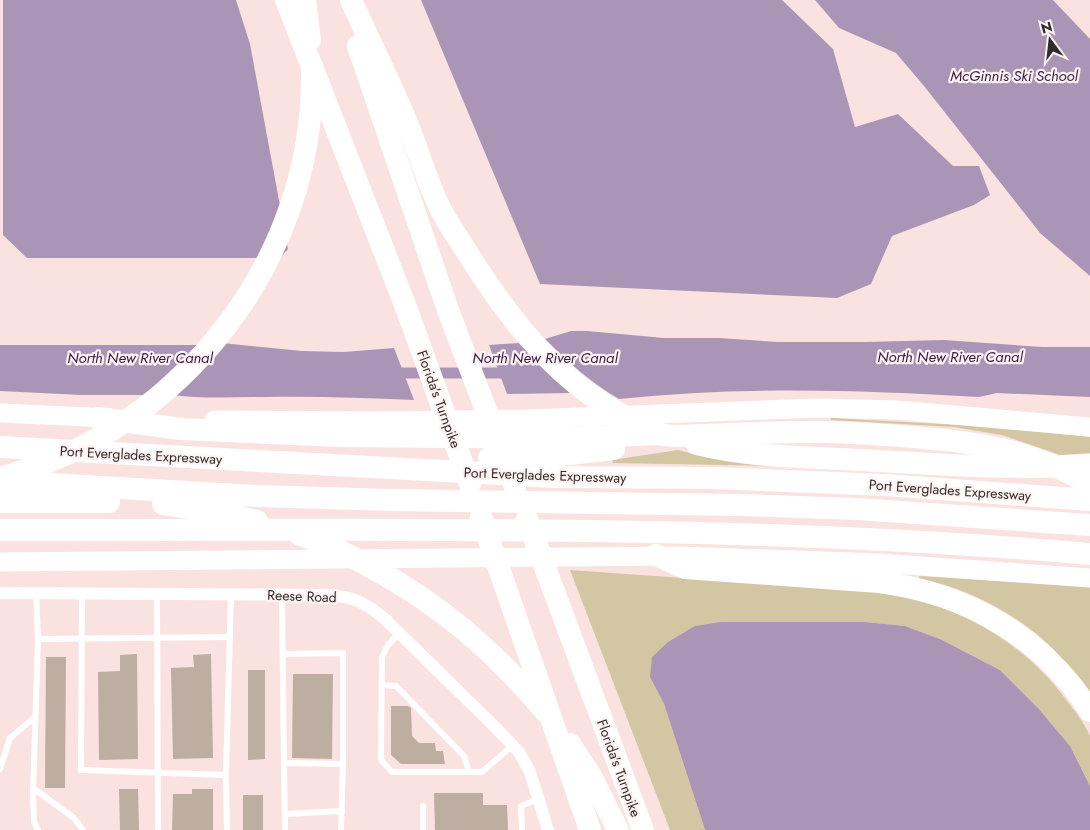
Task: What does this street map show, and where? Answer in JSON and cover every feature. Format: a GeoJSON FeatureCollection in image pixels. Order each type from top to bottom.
{"type":"FeatureCollection","features":[{"type":"Feature","properties":{"kind":"highway","name":"Florida's Turnpike"},"geometry":{"type":"LineString","coordinates":[[286,0],[407,310],[502,574],[590,830]]}},
{"type":"Feature","properties":{"kind":"highway"},"geometry":{"type":"LineString","coordinates":[[0,479],[47,462],[104,435],[152,403],[191,368],[228,326],[244,304],[273,251],[292,204],[300,177],[310,117],[312,84],[310,26],[305,0]]}},
{"type":"Feature","properties":{"kind":"highway","name":"Florida's Turnpike"},"geometry":{"type":"LineString","coordinates":[[342,0],[448,310],[643,830]]}},
{"type":"Feature","properties":{"kind":"highway"},"geometry":{"type":"LineString","coordinates":[[351,0],[408,126],[442,211],[486,282],[517,325],[545,356],[572,380],[605,405],[639,424],[676,439],[738,452],[976,466],[1045,468],[1090,466]]}},
{"type":"Feature","properties":{"kind":"highway"},"geometry":{"type":"LineString","coordinates":[[98,418],[181,429],[339,436],[572,438],[656,434],[674,436],[822,432],[956,441],[1015,451],[1066,471],[1090,484]]}},
{"type":"Feature","properties":{"kind":"highway"},"geometry":{"type":"LineString","coordinates":[[322,465],[552,456],[651,444],[674,436]]}},
{"type":"Feature","properties":{"kind":"highway","name":"Port Everglades Expressway"},"geometry":{"type":"LineString","coordinates":[[0,447],[556,477],[712,478],[886,485],[1090,500]]}},
{"type":"Feature","properties":{"kind":"highway"},"geometry":{"type":"LineString","coordinates":[[0,479],[257,496],[742,505],[857,509],[1090,525]]}},
{"type":"Feature","properties":{"kind":"highway"},"geometry":{"type":"LineString","coordinates":[[0,502],[132,502],[212,511],[254,520],[308,537],[351,556],[386,575],[452,619],[517,678],[569,742],[591,776],[618,830]]}},
{"type":"Feature","properties":{"kind":"highway"},"geometry":{"type":"LineString","coordinates":[[0,530],[664,531],[876,538],[1090,554]]}},
{"type":"Feature","properties":{"kind":"highway"},"geometry":{"type":"LineString","coordinates":[[656,556],[684,568],[879,582],[909,586],[937,593],[991,617],[1022,638],[1052,664],[1090,711]]}},
{"type":"Feature","properties":{"kind":"main road"},"geometry":{"type":"LineString","coordinates":[[0,413],[98,418],[373,421],[528,419],[828,408],[906,411],[1090,427]]}},
{"type":"Feature","properties":{"kind":"main road"},"geometry":{"type":"LineString","coordinates":[[0,562],[656,556],[880,563],[1090,578]]}},
{"type":"Feature","properties":{"kind":"street","name":"Reese Road"},"geometry":{"type":"LineString","coordinates":[[0,593],[327,595],[345,597],[371,608],[400,632],[513,745],[525,761],[548,830]]}},
{"type":"Feature","properties":{"kind":"lane"},"geometry":{"type":"LineString","coordinates":[[36,593],[38,639],[33,788],[34,822],[38,830]]}},
{"type":"Feature","properties":{"kind":"lane"},"geometry":{"type":"LineString","coordinates":[[82,593],[81,770],[226,775]]}},
{"type":"Feature","properties":{"kind":"lane"},"geometry":{"type":"LineString","coordinates":[[157,594],[158,830]]}},
{"type":"Feature","properties":{"kind":"lane"},"geometry":{"type":"LineString","coordinates":[[227,830],[226,775],[231,594]]}},
{"type":"Feature","properties":{"kind":"lane"},"geometry":{"type":"LineString","coordinates":[[282,595],[285,830]]}},
{"type":"Feature","properties":{"kind":"lane"},"geometry":{"type":"LineString","coordinates":[[400,632],[388,645],[382,657],[381,760],[392,772],[482,772],[513,745]]}},
{"type":"Feature","properties":{"kind":"lane"},"geometry":{"type":"LineString","coordinates":[[38,639],[230,637]]}},
{"type":"Feature","properties":{"kind":"lane"},"geometry":{"type":"LineString","coordinates":[[284,654],[343,652],[341,830]]}},
{"type":"Feature","properties":{"kind":"lane"},"geometry":{"type":"LineString","coordinates":[[382,685],[396,686],[464,756],[469,772]]}},
{"type":"Feature","properties":{"kind":"lane"},"geometry":{"type":"LineString","coordinates":[[0,769],[10,738],[36,716]]}},
{"type":"Feature","properties":{"kind":"lane"},"geometry":{"type":"LineString","coordinates":[[284,763],[343,764]]}},
{"type":"Feature","properties":{"kind":"lane"},"geometry":{"type":"LineString","coordinates":[[33,788],[74,818],[83,830]]}},
{"type":"Feature","properties":{"kind":"lane"},"geometry":{"type":"LineString","coordinates":[[522,830],[522,806],[539,799]]}},
{"type":"Feature","properties":{"kind":"lane"},"geometry":{"type":"LineString","coordinates":[[423,806],[423,830]]}},
{"type":"Feature","properties":{"kind":"lane"},"geometry":{"type":"LineString","coordinates":[[285,814],[342,811]]}},
{"type":"Feature","properties":{"kind":"shaded area"},"geometry":{"type":"Polygon","coordinates":[[[831,418],[980,426],[1090,437],[1090,453],[1060,455],[1002,435],[954,427],[831,420],[831,418]]]}},
{"type":"Feature","properties":{"kind":"shaded area"},"geometry":{"type":"Polygon","coordinates":[[[678,450],[701,456],[772,466],[613,463],[612,460],[678,450]]]}},
{"type":"Feature","properties":{"kind":"shaded area"},"geometry":{"type":"Polygon","coordinates":[[[570,570],[882,592],[924,601],[950,611],[989,630],[1023,654],[1054,684],[1080,718],[1090,736],[1090,786],[1070,746],[1038,708],[1000,670],[940,639],[905,626],[865,622],[721,622],[650,677],[664,704],[705,830],[670,830],[570,570]]]}},
{"type":"Feature","properties":{"kind":"shaded area"},"geometry":{"type":"Polygon","coordinates":[[[919,576],[1090,587],[1090,694],[1056,652],[1027,627],[975,596],[919,579],[919,576]]]}},
{"type":"Feature","properties":{"kind":"water"},"geometry":{"type":"Polygon","coordinates":[[[3,0],[236,0],[250,44],[288,249],[280,258],[27,258],[3,235],[3,0]]]}},
{"type":"Feature","properties":{"kind":"water"},"geometry":{"type":"Polygon","coordinates":[[[421,0],[782,0],[833,49],[855,127],[898,114],[953,166],[979,166],[990,195],[974,205],[892,236],[871,284],[837,298],[540,284],[421,0]]]}},
{"type":"Feature","properties":{"kind":"water","name":"McGinnis Ski School"},"geometry":{"type":"Polygon","coordinates":[[[815,0],[1053,0],[1090,39],[1090,276],[1040,233],[896,53],[839,28],[815,0]]]}},
{"type":"Feature","properties":{"kind":"water"},"geometry":{"type":"Polygon","coordinates":[[[571,331],[664,338],[719,338],[778,342],[944,340],[1042,347],[1090,347],[1090,397],[997,393],[979,397],[799,390],[709,392],[619,399],[580,372],[545,339],[571,331]]]}},
{"type":"Feature","properties":{"kind":"water"},"geometry":{"type":"Polygon","coordinates":[[[222,343],[302,351],[344,352],[394,348],[414,400],[172,395],[222,343]]]}},
{"type":"Feature","properties":{"kind":"water"},"geometry":{"type":"Polygon","coordinates":[[[519,343],[570,393],[507,394],[489,345],[519,343]]]}},
{"type":"Feature","properties":{"kind":"water"},"geometry":{"type":"Polygon","coordinates":[[[0,345],[198,345],[145,395],[82,395],[0,391],[0,345]]]}},
{"type":"Feature","properties":{"kind":"water"},"geometry":{"type":"Polygon","coordinates":[[[721,622],[865,622],[905,626],[940,639],[1000,670],[1038,708],[1070,746],[1090,786],[1090,830],[705,830],[664,704],[650,677],[652,657],[668,642],[695,626],[721,622]]]}},
{"type":"Feature","properties":{"kind":"building"},"geometry":{"type":"Polygon","coordinates":[[[137,654],[138,759],[99,760],[98,672],[120,671],[120,655],[137,654]]]}},
{"type":"Feature","properties":{"kind":"building"},"geometry":{"type":"Polygon","coordinates":[[[211,654],[213,758],[173,759],[171,668],[194,667],[193,655],[211,654]]]}},
{"type":"Feature","properties":{"kind":"building"},"geometry":{"type":"Polygon","coordinates":[[[46,657],[66,657],[65,788],[45,788],[46,657]]]}},
{"type":"Feature","properties":{"kind":"building"},"geometry":{"type":"Polygon","coordinates":[[[248,670],[265,670],[265,759],[248,760],[248,670]]]}},
{"type":"Feature","properties":{"kind":"building"},"geometry":{"type":"Polygon","coordinates":[[[293,674],[333,674],[332,759],[292,758],[293,674]]]}},
{"type":"Feature","properties":{"kind":"building"},"geometry":{"type":"Polygon","coordinates":[[[391,706],[408,706],[411,708],[412,736],[419,743],[435,743],[436,751],[443,751],[445,764],[401,764],[391,755],[391,706]]]}},
{"type":"Feature","properties":{"kind":"building"},"geometry":{"type":"Polygon","coordinates":[[[119,789],[138,789],[139,830],[120,830],[119,789]]]}},
{"type":"Feature","properties":{"kind":"building"},"geometry":{"type":"Polygon","coordinates":[[[192,789],[213,789],[213,830],[172,830],[173,794],[192,794],[192,789]]]}},
{"type":"Feature","properties":{"kind":"building"},"geometry":{"type":"Polygon","coordinates":[[[434,793],[483,793],[483,805],[507,805],[508,830],[435,830],[434,793]]]}},
{"type":"Feature","properties":{"kind":"building"},"geometry":{"type":"Polygon","coordinates":[[[243,795],[263,795],[263,830],[243,830],[243,795]]]}},
{"type":"Feature","properties":{"kind":"waterway","name":"North New River Canal"},"geometry":{"type":"LineString","coordinates":[[389,373],[513,373]]}}]}
